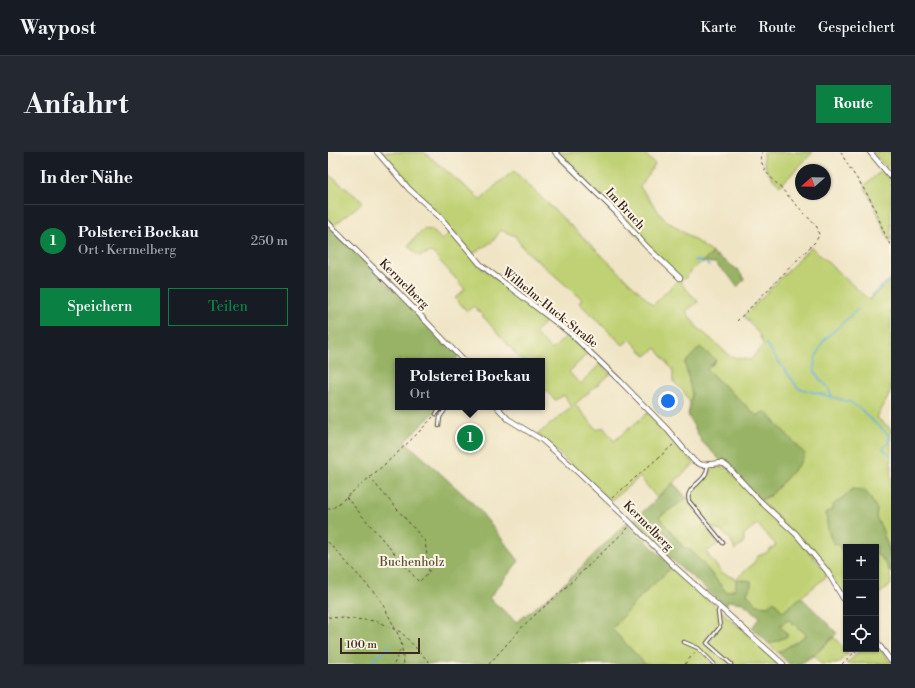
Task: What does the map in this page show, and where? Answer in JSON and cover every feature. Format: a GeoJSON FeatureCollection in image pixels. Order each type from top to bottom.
{"type":"FeatureCollection","features":[{"type":"Feature","properties":{"kind":"street","name":"Wilhelm-Huck-Straße"},"geometry":{"type":"LineString","coordinates":[[377,152],[409,189],[440,217],[481,265],[570,333],[666,428],[694,461],[702,465],[724,464],[728,467],[755,496],[796,534],[826,570],[843,598]]}},
{"type":"Feature","properties":{"kind":"street","name":"Im Bruch"},"geometry":{"type":"LineString","coordinates":[[555,152],[617,213],[646,246],[680,278]]}},
{"type":"Feature","properties":{"kind":"street"},"geometry":{"type":"LineString","coordinates":[[870,152],[891,178]]}},
{"type":"Feature","properties":{"kind":"street","name":"Kermelberg"},"geometry":{"type":"LineString","coordinates":[[328,223],[398,292],[461,358]]}},
{"type":"Feature","properties":{"kind":"street","name":"Kermelberg"},"geometry":{"type":"LineString","coordinates":[[500,410],[508,419],[542,440],[608,501],[680,572],[783,664]]}},
{"type":"Feature","properties":{"kind":"street"},"geometry":{"type":"LineString","coordinates":[[879,645],[891,661]]}},
{"type":"Feature","properties":{"kind":"lane"},"geometry":{"type":"LineString","coordinates":[[436,414],[439,410]]}},
{"type":"Feature","properties":{"kind":"lane"},"geometry":{"type":"LineString","coordinates":[[439,426],[440,417],[445,410]]}},
{"type":"Feature","properties":{"kind":"lane"},"geometry":{"type":"LineString","coordinates":[[708,465],[705,475],[690,491],[688,498],[723,543]]}},
{"type":"Feature","properties":{"kind":"lane"},"geometry":{"type":"LineString","coordinates":[[720,607],[718,612],[720,627],[707,643],[731,664]]}},
{"type":"Feature","properties":{"kind":"lane"},"geometry":{"type":"LineString","coordinates":[[684,642],[698,648],[714,664]]}},
{"type":"Feature","properties":{"kind":"path"},"geometry":{"type":"LineString","coordinates":[[737,320],[816,241],[819,235],[817,227],[766,172],[761,161],[762,152]]}},
{"type":"Feature","properties":{"kind":"path"},"geometry":{"type":"LineString","coordinates":[[841,152],[845,162],[872,203],[891,246]]}},
{"type":"Feature","properties":{"kind":"path"},"geometry":{"type":"LineString","coordinates":[[328,509],[332,510],[370,478],[416,436],[436,414]]}},
{"type":"Feature","properties":{"kind":"path"},"geometry":{"type":"LineString","coordinates":[[608,501],[678,441]]}},
{"type":"Feature","properties":{"kind":"path"},"geometry":{"type":"LineString","coordinates":[[346,497],[419,582],[429,572],[425,541],[370,478]]}},
{"type":"Feature","properties":{"kind":"path"},"geometry":{"type":"LineString","coordinates":[[489,664],[524,625],[632,524]]}},
{"type":"Feature","properties":{"kind":"path"},"geometry":{"type":"LineString","coordinates":[[328,542],[380,599],[396,630],[402,647],[404,664]]}},
{"type":"Feature","properties":{"kind":"path"},"geometry":{"type":"LineString","coordinates":[[328,617],[376,621],[401,632],[431,664]]}},
{"type":"Feature","properties":{"kind":"path"},"geometry":{"type":"LineString","coordinates":[[394,664],[402,647]]}},
{"type":"Feature","properties":{"kind":"path"},"geometry":{"type":"LineString","coordinates":[[685,664],[698,648]]}},
{"type":"Feature","properties":{"kind":"path"},"geometry":{"type":"LineString","coordinates":[[842,664],[855,652]]}},
{"type":"Feature","properties":{"kind":"green space"},"geometry":{"type":"Polygon","coordinates":[[[379,152],[424,152],[481,200],[497,184],[514,171],[653,305],[679,279],[698,302],[686,311],[696,326],[731,357],[751,360],[763,344],[759,334],[744,316],[811,247],[869,300],[891,278],[891,391],[877,418],[891,429],[891,556],[882,529],[876,517],[840,546],[843,553],[843,595],[828,570],[761,500],[771,495],[801,462],[765,411],[757,416],[707,370],[716,361],[685,363],[692,394],[690,403],[684,392],[673,381],[673,371],[656,348],[646,356],[630,339],[623,345],[579,303],[582,299],[524,249],[515,236],[501,230],[493,241],[473,254],[441,216],[410,187],[379,152]]]}},
{"type":"Feature","properties":{"kind":"green space"},"geometry":{"type":"Polygon","coordinates":[[[556,152],[643,152],[655,164],[640,187],[663,218],[713,253],[693,269],[684,280],[647,246],[556,152]]]}},
{"type":"Feature","properties":{"kind":"green space"},"geometry":{"type":"Polygon","coordinates":[[[763,152],[813,152],[801,164],[795,164],[795,171],[780,186],[767,171],[763,158],[763,152]]]}},
{"type":"Feature","properties":{"kind":"green space"},"geometry":{"type":"Polygon","coordinates":[[[872,152],[891,152],[891,163],[887,168],[872,152]]]}},
{"type":"Feature","properties":{"kind":"green space"},"geometry":{"type":"Polygon","coordinates":[[[882,170],[891,181],[891,242],[889,241],[873,202],[864,186],[882,170]]]}},
{"type":"Feature","properties":{"kind":"green space"},"geometry":{"type":"Polygon","coordinates":[[[328,174],[363,202],[333,226],[328,221],[328,174]]]}},
{"type":"Feature","properties":{"kind":"green space","name":"Buchenholz"},"geometry":{"type":"Polygon","coordinates":[[[328,225],[459,355],[457,358],[395,358],[395,410],[437,410],[405,441],[477,507],[519,561],[489,598],[517,622],[562,586],[627,522],[672,567],[641,596],[612,629],[645,664],[328,664],[328,225]]]}},
{"type":"Feature","properties":{"kind":"green space"},"geometry":{"type":"Polygon","coordinates":[[[423,229],[432,230],[442,240],[450,232],[480,267],[519,295],[547,319],[535,333],[552,350],[568,334],[588,353],[569,372],[580,384],[600,364],[610,374],[575,404],[597,430],[603,427],[614,441],[649,412],[694,464],[657,498],[640,477],[610,501],[543,438],[537,435],[572,407],[564,395],[555,400],[545,389],[545,358],[519,358],[474,306],[467,311],[455,298],[465,289],[432,252],[419,256],[408,246],[423,229]]]}},
{"type":"Feature","properties":{"kind":"green space"},"geometry":{"type":"Polygon","coordinates":[[[713,253],[738,270],[744,279],[737,287],[730,277],[715,263],[702,262],[713,253]]]}},
{"type":"Feature","properties":{"kind":"green space"},"geometry":{"type":"Polygon","coordinates":[[[700,347],[716,360],[707,370],[757,416],[765,411],[805,454],[801,462],[771,495],[761,500],[702,442],[688,415],[692,394],[685,363],[700,347]]]}},
{"type":"Feature","properties":{"kind":"green space"},"geometry":{"type":"Polygon","coordinates":[[[720,466],[727,469],[795,535],[825,571],[827,576],[783,612],[768,606],[757,605],[747,594],[751,585],[726,592],[692,551],[683,547],[659,517],[687,498],[711,529],[717,545],[706,552],[722,573],[736,579],[753,564],[758,556],[766,553],[776,545],[757,524],[744,534],[744,542],[735,550],[731,540],[721,531],[713,528],[691,500],[689,495],[691,492],[714,468],[720,466]]]}},
{"type":"Feature","properties":{"kind":"green space"},"geometry":{"type":"Polygon","coordinates":[[[673,483],[687,498],[659,517],[683,547],[692,551],[726,592],[736,589],[736,579],[751,581],[747,594],[757,605],[768,606],[774,601],[783,612],[801,597],[837,633],[814,655],[800,664],[789,664],[778,653],[807,635],[789,620],[780,625],[788,636],[769,644],[752,628],[760,617],[743,603],[728,601],[726,606],[663,552],[667,545],[651,526],[643,533],[632,522],[673,483]]]}},
{"type":"Feature","properties":{"kind":"green space"},"geometry":{"type":"Polygon","coordinates":[[[853,489],[865,490],[877,509],[876,517],[882,529],[891,556],[891,573],[883,559],[879,556],[879,544],[843,544],[843,553],[840,546],[833,543],[828,531],[826,513],[832,509],[832,506],[853,489]]]}},
{"type":"Feature","properties":{"kind":"green space"},"geometry":{"type":"Polygon","coordinates":[[[651,526],[667,545],[663,552],[643,533],[651,526]]]}},
{"type":"Feature","properties":{"kind":"green space"},"geometry":{"type":"Polygon","coordinates":[[[879,556],[888,568],[891,585],[879,594],[879,556]]]}},
{"type":"Feature","properties":{"kind":"green space"},"geometry":{"type":"Polygon","coordinates":[[[672,567],[780,664],[645,664],[612,629],[641,596],[672,567]]]}},
{"type":"Feature","properties":{"kind":"green space"},"geometry":{"type":"Polygon","coordinates":[[[789,620],[807,635],[778,653],[769,644],[788,636],[780,625],[789,620]]]}},
{"type":"Feature","properties":{"kind":"green space"},"geometry":{"type":"Polygon","coordinates":[[[834,637],[843,648],[843,652],[846,652],[848,654],[837,664],[821,664],[814,655],[834,637]]]}},
{"type":"Feature","properties":{"kind":"green space"},"geometry":{"type":"Polygon","coordinates":[[[879,646],[891,663],[846,664],[859,652],[879,652],[879,646]]]}},
{"type":"Feature","properties":{"kind":"waterway"},"geometry":{"type":"LineString","coordinates":[[694,260],[703,261]]}},
{"type":"Feature","properties":{"kind":"waterway"},"geometry":{"type":"LineString","coordinates":[[872,295],[891,279]]}},
{"type":"Feature","properties":{"kind":"waterway"},"geometry":{"type":"LineString","coordinates":[[858,309],[823,341],[815,360],[815,372],[820,380],[828,387],[832,397],[850,402],[862,410],[888,434],[889,441],[883,449],[891,456]]}},
{"type":"Feature","properties":{"kind":"waterway"},"geometry":{"type":"LineString","coordinates":[[766,344],[798,388],[832,397]]}},
{"type":"Feature","properties":{"kind":"waterway"},"geometry":{"type":"LineString","coordinates":[[369,664],[390,646]]}},
{"type":"Feature","properties":{"kind":"place","name":"Polsterei Bockau"},"geometry":{"type":"Point","coordinates":[470,438]}}]}
